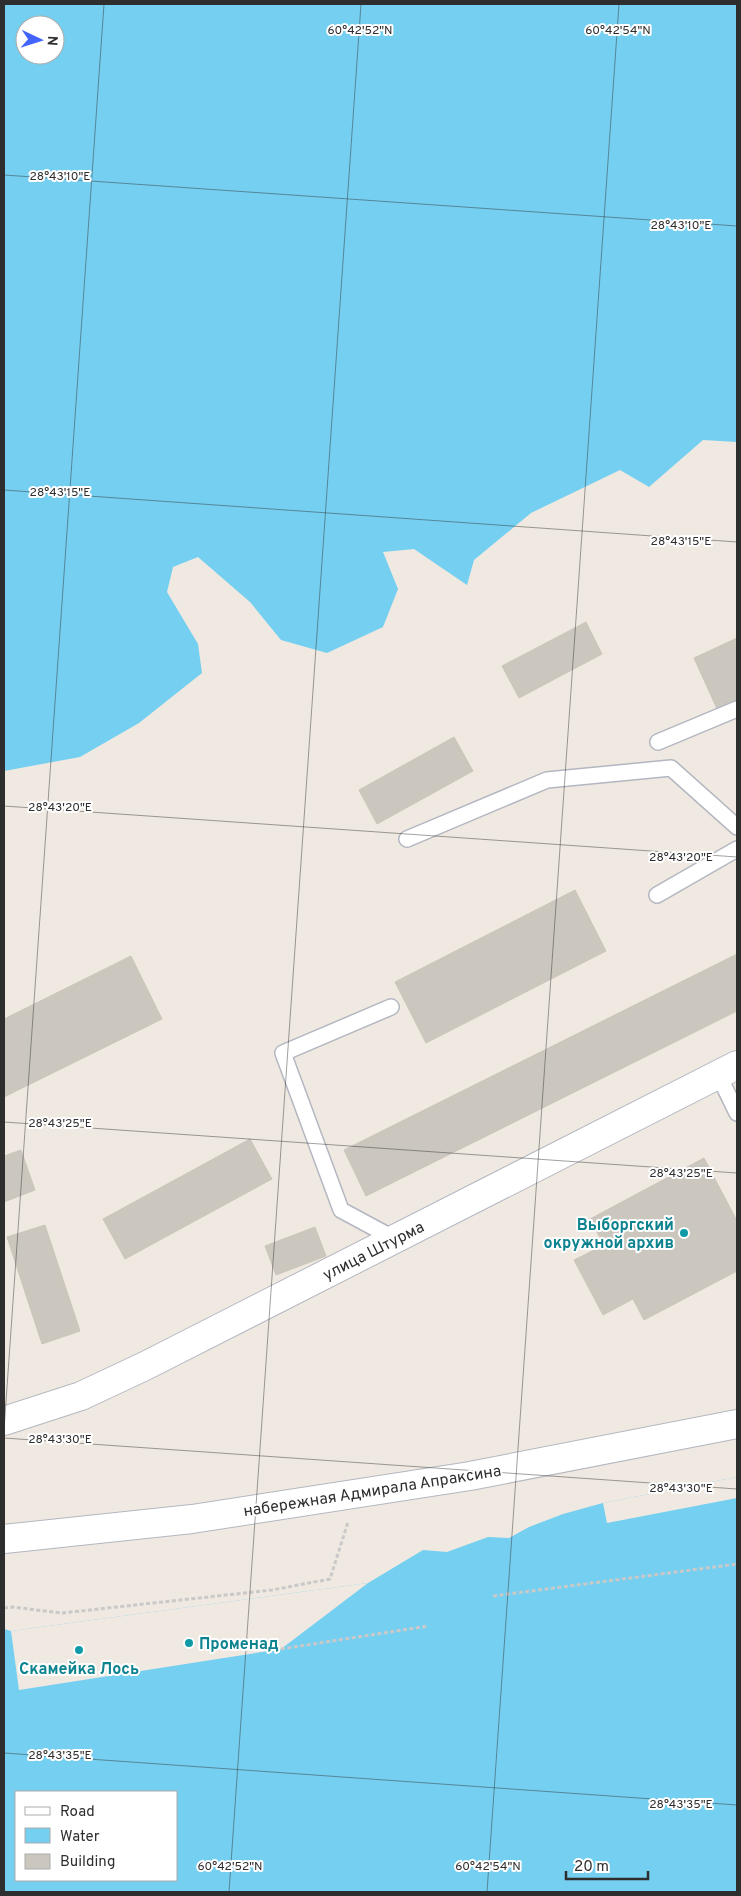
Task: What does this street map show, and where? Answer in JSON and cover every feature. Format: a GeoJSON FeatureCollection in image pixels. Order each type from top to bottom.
{"type":"FeatureCollection","features":[{"type":"Feature","properties":{"kind":"street","name":"улица Штурма"},"geometry":{"type":"LineString","coordinates":[[4,1421],[81,1396],[113,1381],[728,1070]]}},
{"type":"Feature","properties":{"kind":"street","name":"набережная Адмирала Апраксина"},"geometry":{"type":"LineString","coordinates":[[4,1540],[192,1519],[470,1476],[737,1424]]}},
{"type":"Feature","properties":{"kind":"lane"},"geometry":{"type":"LineString","coordinates":[[658,742],[737,710]]}},
{"type":"Feature","properties":{"kind":"lane"},"geometry":{"type":"LineString","coordinates":[[407,840],[547,780],[672,768],[737,827]]}},
{"type":"Feature","properties":{"kind":"lane"},"geometry":{"type":"LineString","coordinates":[[657,895],[737,849]]}},
{"type":"Feature","properties":{"kind":"lane"},"geometry":{"type":"LineString","coordinates":[[391,1007],[283,1053],[341,1210],[395,1239]]}},
{"type":"Feature","properties":{"kind":"lane"},"geometry":{"type":"LineString","coordinates":[[728,1070],[737,1113]]}},
{"type":"Feature","properties":{"kind":"path"},"geometry":{"type":"LineString","coordinates":[[4,1608],[12,1607],[62,1613],[272,1590],[330,1579],[349,1521]]}},
{"type":"Feature","properties":{"kind":"path"},"geometry":{"type":"LineString","coordinates":[[493,1596],[737,1564]]}},
{"type":"Feature","properties":{"kind":"path"},"geometry":{"type":"LineString","coordinates":[[281,1649],[428,1626]]}},
{"type":"Feature","properties":{"kind":"water"},"geometry":{"type":"Polygon","coordinates":[[[4,4],[737,4],[737,442],[703,440],[649,487],[620,470],[531,513],[474,560],[467,585],[414,549],[383,552],[398,589],[383,627],[327,653],[281,640],[250,602],[198,557],[173,567],[167,592],[198,644],[202,673],[139,723],[80,757],[4,771],[4,4]]]}},
{"type":"Feature","properties":{"kind":"water"},"geometry":{"type":"Polygon","coordinates":[[[737,1477],[737,1892],[4,1892],[4,1629],[11,1631],[368,1583],[423,1550],[447,1552],[488,1537],[509,1538],[529,1527],[563,1514],[603,1503],[737,1477]]]}},
{"type":"Feature","properties":{"kind":"pier"},"geometry":{"type":"Polygon","coordinates":[[[737,1477],[737,1498],[607,1523],[603,1503],[737,1477]]]}},
{"type":"Feature","properties":{"kind":"pier"},"geometry":{"type":"Polygon","coordinates":[[[368,1583],[281,1649],[19,1690],[11,1631],[368,1583]]]}},
{"type":"Feature","properties":{"kind":"building"},"geometry":{"type":"Polygon","coordinates":[[[586,622],[602,654],[519,698],[502,666],[586,622]]]}},
{"type":"Feature","properties":{"kind":"building"},"geometry":{"type":"Polygon","coordinates":[[[737,638],[737,703],[718,711],[694,658],[737,638]]]}},
{"type":"Feature","properties":{"kind":"building"},"geometry":{"type":"Polygon","coordinates":[[[454,737],[473,771],[377,824],[359,790],[454,737]]]}},
{"type":"Feature","properties":{"kind":"building"},"geometry":{"type":"Polygon","coordinates":[[[575,890],[606,951],[426,1043],[395,982],[575,890]]]}},
{"type":"Feature","properties":{"kind":"building"},"geometry":{"type":"Polygon","coordinates":[[[737,954],[737,1011],[366,1196],[344,1150],[737,954]]]}},
{"type":"Feature","properties":{"kind":"building"},"geometry":{"type":"Polygon","coordinates":[[[131,956],[162,1019],[4,1097],[4,1019],[131,956]]]}},
{"type":"Feature","properties":{"kind":"building"},"geometry":{"type":"Polygon","coordinates":[[[250,1139],[272,1179],[125,1259],[103,1219],[250,1139]]]}},
{"type":"Feature","properties":{"kind":"building"},"geometry":{"type":"Polygon","coordinates":[[[21,1150],[35,1190],[4,1202],[4,1156],[21,1150]]]}},
{"type":"Feature","properties":{"kind":"building"},"geometry":{"type":"Polygon","coordinates":[[[704,1158],[737,1221],[737,1271],[644,1320],[633,1299],[603,1315],[574,1260],[604,1245],[590,1219],[704,1158]]]}},
{"type":"Feature","properties":{"kind":"building"},"geometry":{"type":"Polygon","coordinates":[[[45,1225],[80,1331],[42,1344],[7,1237],[45,1225]]]}},
{"type":"Feature","properties":{"kind":"building"},"geometry":{"type":"Polygon","coordinates":[[[315,1227],[326,1256],[276,1275],[265,1246],[315,1227]]]}},
{"type":"Feature","properties":{"kind":"place","name":"Выборгский окружной архив"},"geometry":{"type":"Point","coordinates":[684,1233]}},
{"type":"Feature","properties":{"kind":"place","name":"Променад"},"geometry":{"type":"Point","coordinates":[189,1643]}},
{"type":"Feature","properties":{"kind":"place","name":"Скамейка Лось"},"geometry":{"type":"Point","coordinates":[79,1650]}}]}
